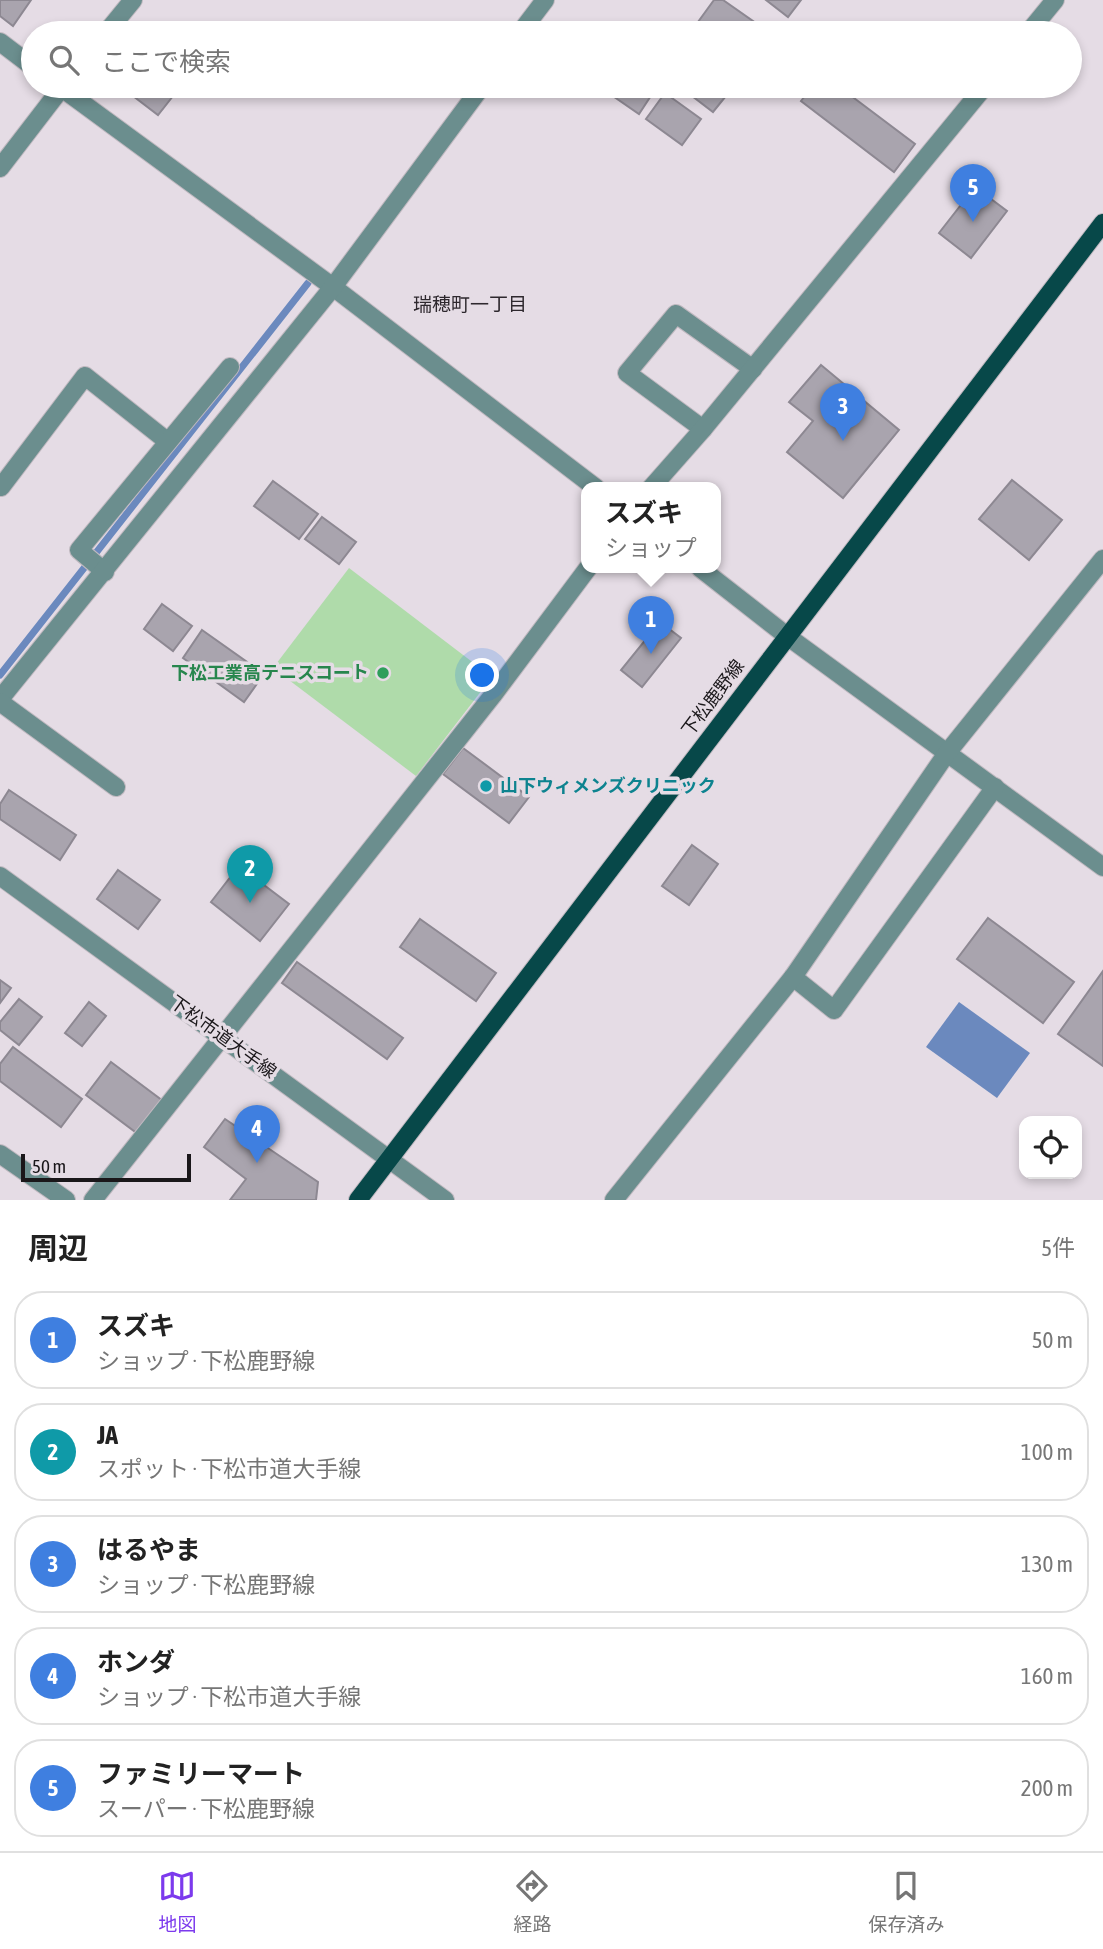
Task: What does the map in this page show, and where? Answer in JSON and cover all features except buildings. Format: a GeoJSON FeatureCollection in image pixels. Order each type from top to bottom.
{"type":"FeatureCollection","features":[{"type":"Feature","properties":{"kind":"main road","name":"下松鹿野線"},"geometry":{"type":"LineString","coordinates":[[358,1200],[1103,223]]}},
{"type":"Feature","properties":{"kind":"street"},"geometry":{"type":"LineString","coordinates":[[116,21],[133,0]]}},
{"type":"Feature","properties":{"kind":"street"},"geometry":{"type":"LineString","coordinates":[[529,21],[545,0]]}},
{"type":"Feature","properties":{"kind":"street"},"geometry":{"type":"LineString","coordinates":[[1038,21],[1055,0]]}},
{"type":"Feature","properties":{"kind":"street"},"geometry":{"type":"LineString","coordinates":[[0,42],[21,58]]}},
{"type":"Feature","properties":{"kind":"street"},"geometry":{"type":"LineString","coordinates":[[0,168],[52,98]]}},
{"type":"Feature","properties":{"kind":"street"},"geometry":{"type":"LineString","coordinates":[[77,98],[588,482]]}},
{"type":"Feature","properties":{"kind":"street"},"geometry":{"type":"LineString","coordinates":[[116,787],[0,701],[333,288],[473,98]]}},
{"type":"Feature","properties":{"kind":"street"},"geometry":{"type":"LineString","coordinates":[[656,482],[753,369],[975,98]]}},
{"type":"Feature","properties":{"kind":"street"},"geometry":{"type":"LineString","coordinates":[[703,429],[628,373],[676,314],[753,369]]}},
{"type":"Feature","properties":{"kind":"street"},"geometry":{"type":"LineString","coordinates":[[105,572],[79,550],[230,367]]}},
{"type":"Feature","properties":{"kind":"street"},"geometry":{"type":"LineString","coordinates":[[1,486],[85,376],[167,441]]}},
{"type":"Feature","properties":{"kind":"street"},"geometry":{"type":"LineString","coordinates":[[614,1200],[793,977],[947,753],[1103,559]]}},
{"type":"Feature","properties":{"kind":"street"},"geometry":{"type":"LineString","coordinates":[[93,1200],[221,1035],[493,695],[584,573]]}},
{"type":"Feature","properties":{"kind":"street"},"geometry":{"type":"LineString","coordinates":[[706,573],[787,636],[1103,867]]}},
{"type":"Feature","properties":{"kind":"street"},"geometry":{"type":"LineString","coordinates":[[793,977],[834,1010],[995,787]]}},
{"type":"Feature","properties":{"kind":"street","name":"下松市道大手線"},"geometry":{"type":"LineString","coordinates":[[0,876],[445,1200]]}},
{"type":"Feature","properties":{"kind":"street"},"geometry":{"type":"LineString","coordinates":[[0,1154],[66,1200]]}},
{"type":"Feature","properties":{"kind":"green space","name":"下松工業高テニスコート"},"geometry":{"type":"Polygon","coordinates":[[[349,568],[492,677],[416,776],[273,668],[349,568]]]}},
{"type":"Feature","properties":{"kind":"water"},"geometry":{"type":"Polygon","coordinates":[[[959,1002],[1030,1053],[997,1098],[926,1047],[959,1002]]]}},
{"type":"Feature","properties":{"kind":"waterway"},"geometry":{"type":"LineString","coordinates":[[0,675],[308,283]]}},
{"type":"Feature","properties":{"kind":"place","name":"ファミリーマート"},"geometry":{"type":"Point","coordinates":[973,222]}},
{"type":"Feature","properties":{"kind":"place","name":"はるやま"},"geometry":{"type":"Point","coordinates":[843,441]}},
{"type":"Feature","properties":{"kind":"place","name":"スズキ"},"geometry":{"type":"Point","coordinates":[651,654]}},
{"type":"Feature","properties":{"kind":"place","name":"下松工業高テニスコート"},"geometry":{"type":"Point","coordinates":[383,673]}},
{"type":"Feature","properties":{"kind":"place","name":"山下ウィメンズクリニック"},"geometry":{"type":"Point","coordinates":[486,786]}},
{"type":"Feature","properties":{"kind":"place","name":"JA"},"geometry":{"type":"Point","coordinates":[250,903]}},
{"type":"Feature","properties":{"kind":"place","name":"ホンダ"},"geometry":{"type":"Point","coordinates":[257,1163]}},
{"type":"Feature","properties":{"kind":"district","name":"瑞穂町一丁目"},"geometry":{"type":"Point","coordinates":[470,304]}}]}
